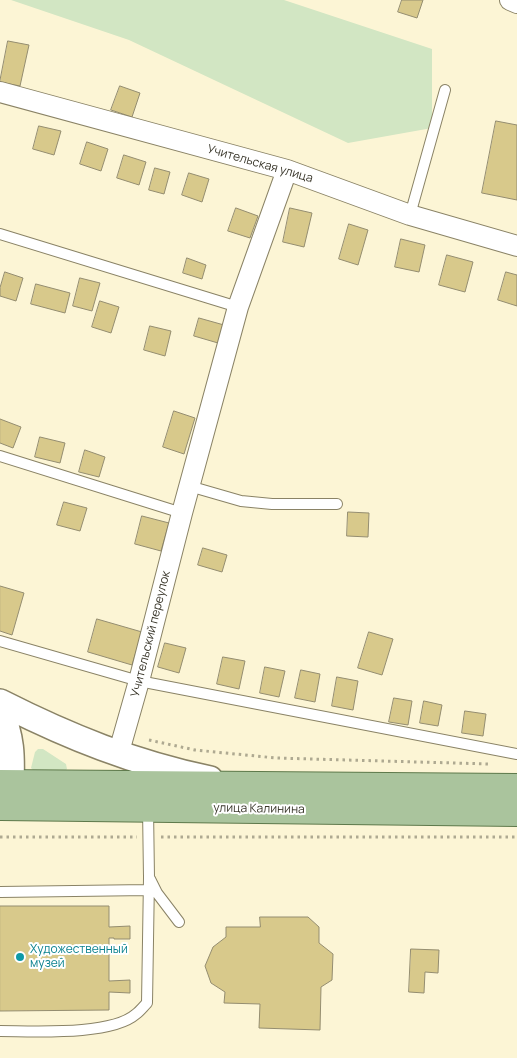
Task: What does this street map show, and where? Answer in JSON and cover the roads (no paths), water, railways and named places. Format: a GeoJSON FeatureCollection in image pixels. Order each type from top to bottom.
{"type":"FeatureCollection","features":[{"type":"Feature","properties":{"kind":"main road","name":"улица Калинина"},"geometry":{"type":"LineString","coordinates":[[5,795],[237,785],[517,788]]}},
{"type":"Feature","properties":{"kind":"main road","name":"улица Калинина"},"geometry":{"type":"LineString","coordinates":[[5,795],[148,807],[517,812]]}},
{"type":"Feature","properties":{"kind":"street"},"geometry":{"type":"LineString","coordinates":[[510,0],[517,4]]}},
{"type":"Feature","properties":{"kind":"street","name":"Учительская улица"},"geometry":{"type":"LineString","coordinates":[[0,92],[288,170],[410,215],[517,246]]}},
{"type":"Feature","properties":{"kind":"street","name":"Учительский переулок"},"geometry":{"type":"LineString","coordinates":[[118,755],[238,307],[288,170]]}},
{"type":"Feature","properties":{"kind":"street"},"geometry":{"type":"LineString","coordinates":[[0,702],[47,726],[118,755],[189,775],[237,785]]}},
{"type":"Feature","properties":{"kind":"street"},"geometry":{"type":"LineString","coordinates":[[0,710],[7,728],[12,750]]}},
{"type":"Feature","properties":{"kind":"street"},"geometry":{"type":"LineString","coordinates":[[5,795],[12,750],[17,740],[35,728],[47,726]]}},
{"type":"Feature","properties":{"kind":"lane"},"geometry":{"type":"LineString","coordinates":[[410,215],[445,90]]}},
{"type":"Feature","properties":{"kind":"lane"},"geometry":{"type":"LineString","coordinates":[[0,234],[238,307]]}},
{"type":"Feature","properties":{"kind":"lane"},"geometry":{"type":"LineString","coordinates":[[0,456],[182,513]]}},
{"type":"Feature","properties":{"kind":"lane"},"geometry":{"type":"LineString","coordinates":[[189,486],[241,501],[272,504],[337,504]]}},
{"type":"Feature","properties":{"kind":"lane"},"geometry":{"type":"LineString","coordinates":[[0,641],[139,681],[517,754]]}},
{"type":"Feature","properties":{"kind":"lane"},"geometry":{"type":"LineString","coordinates":[[0,1031],[68,1032],[114,1025],[136,1016],[147,1003],[148,807]]}},
{"type":"Feature","properties":{"kind":"lane"},"geometry":{"type":"LineString","coordinates":[[149,878],[179,922]]}},
{"type":"Feature","properties":{"kind":"lane"},"geometry":{"type":"LineString","coordinates":[[0,892],[148,890]]}},
{"type":"Feature","properties":{"kind":"place","name":"Художественный музей"},"geometry":{"type":"Point","coordinates":[20,957]}}]}
